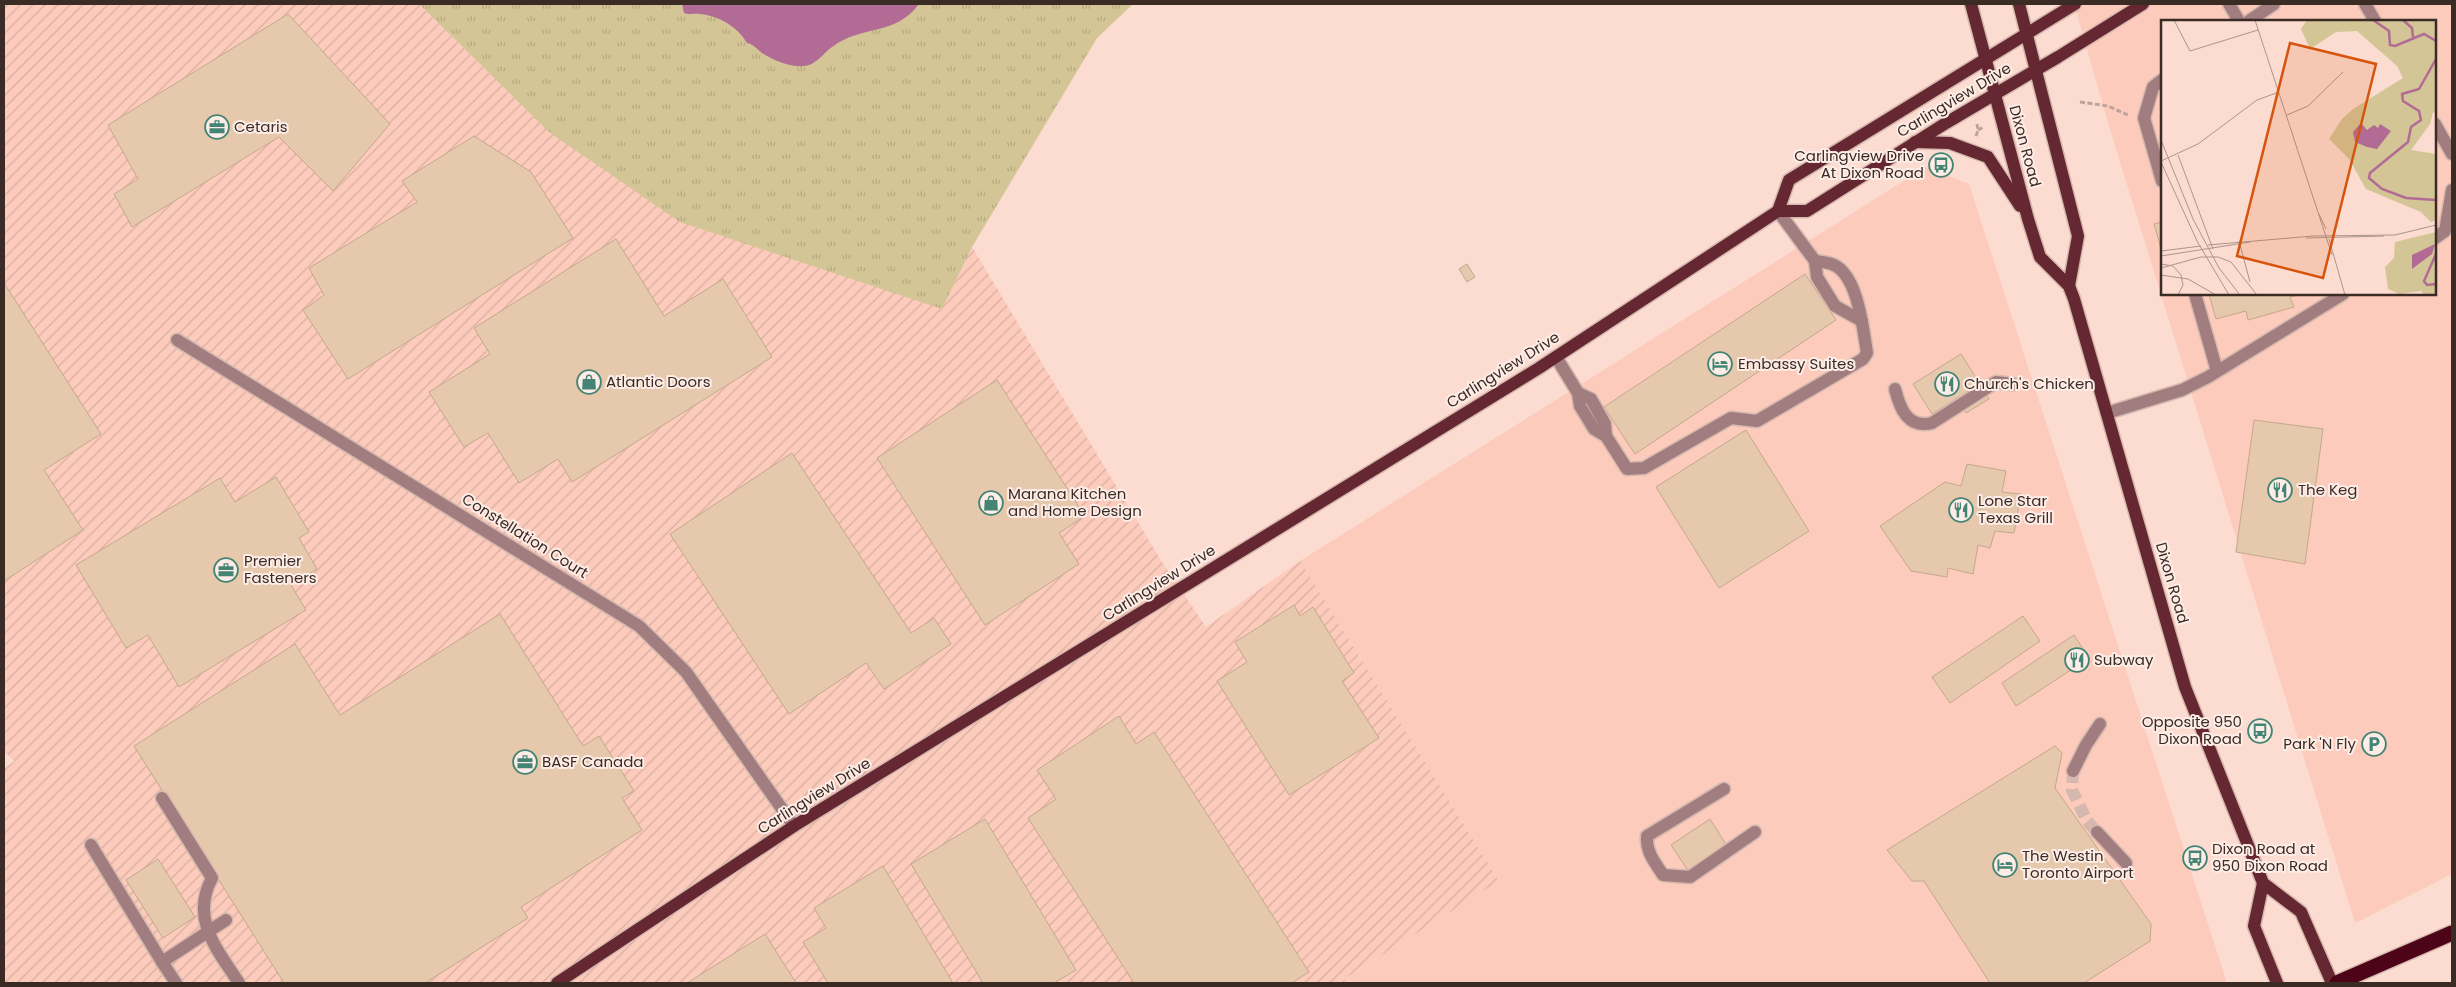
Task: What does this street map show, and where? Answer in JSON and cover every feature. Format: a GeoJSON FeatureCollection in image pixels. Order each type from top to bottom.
{"type":"FeatureCollection","features":[{"type":"Feature","properties":{"kind":"highway"},"geometry":{"type":"LineString","coordinates":[[2337,983],[2452,933]]}},
{"type":"Feature","properties":{"kind":"main road","name":"Dixon Road"},"geometry":{"type":"LineString","coordinates":[[1970,4],[2040,258],[2069,286]]}},
{"type":"Feature","properties":{"kind":"main road","name":"Dixon Road"},"geometry":{"type":"LineString","coordinates":[[2019,4],[2078,236],[2069,286],[2185,687],[2263,883]]}},
{"type":"Feature","properties":{"kind":"main road","name":"Carlingview Drive"},"geometry":{"type":"LineString","coordinates":[[1778,211],[1789,180],[2075,4]]}},
{"type":"Feature","properties":{"kind":"main road","name":"Carlingview Drive"},"geometry":{"type":"LineString","coordinates":[[561,982],[794,826],[1556,357],[1778,211],[1807,211],[1915,142],[2143,4]]}},
{"type":"Feature","properties":{"kind":"main road"},"geometry":{"type":"LineString","coordinates":[[1915,142],[1950,143],[1988,156],[2028,219]]}},
{"type":"Feature","properties":{"kind":"main road"},"geometry":{"type":"LineString","coordinates":[[2277,983],[2254,926],[2263,883],[2302,912],[2332,983]]}},
{"type":"Feature","properties":{"kind":"street"},"geometry":{"type":"LineString","coordinates":[[2229,4],[2238,20]]}},
{"type":"Feature","properties":{"kind":"street"},"geometry":{"type":"LineString","coordinates":[[2250,20],[2274,4]]}},
{"type":"Feature","properties":{"kind":"street"},"geometry":{"type":"LineString","coordinates":[[2365,4],[2374,20]]}},
{"type":"Feature","properties":{"kind":"street"},"geometry":{"type":"LineString","coordinates":[[2161,81],[2152,87],[2144,118],[2161,178]]}},
{"type":"Feature","properties":{"kind":"street"},"geometry":{"type":"LineString","coordinates":[[2436,126],[2452,154]]}},
{"type":"Feature","properties":{"kind":"street"},"geometry":{"type":"LineString","coordinates":[[2436,237],[2445,231],[2452,190]]}},
{"type":"Feature","properties":{"kind":"street"},"geometry":{"type":"LineString","coordinates":[[1778,211],[1815,261],[1817,277],[1835,306],[1862,321]]}},
{"type":"Feature","properties":{"kind":"street"},"geometry":{"type":"LineString","coordinates":[[1556,357],[1578,393],[1580,406],[1594,429],[1606,436],[1627,469],[1644,468],[1731,418],[1757,421],[1863,359],[1867,353],[1862,321],[1848,276],[1834,264],[1815,261]]}},
{"type":"Feature","properties":{"kind":"street"},"geometry":{"type":"LineString","coordinates":[[2195,295],[2217,371]]}},
{"type":"Feature","properties":{"kind":"street"},"geometry":{"type":"LineString","coordinates":[[2107,413],[2182,390],[2217,371],[2341,295]]}},
{"type":"Feature","properties":{"kind":"street","name":"Constellation Court"},"geometry":{"type":"LineString","coordinates":[[177,340],[639,626],[686,672],[794,826]]}},
{"type":"Feature","properties":{"kind":"street"},"geometry":{"type":"LineString","coordinates":[[1895,389],[1904,412],[1915,424],[1922,426],[1932,423],[1996,382],[2013,384]]}},
{"type":"Feature","properties":{"kind":"street"},"geometry":{"type":"LineString","coordinates":[[2074,771],[2086,745],[2100,724]]}},
{"type":"Feature","properties":{"kind":"street"},"geometry":{"type":"LineString","coordinates":[[1724,789],[1647,836],[1646,848],[1663,874],[1690,877],[1755,832]]}},
{"type":"Feature","properties":{"kind":"street"},"geometry":{"type":"LineString","coordinates":[[162,798],[212,878],[204,892],[206,932],[239,983]]}},
{"type":"Feature","properties":{"kind":"street"},"geometry":{"type":"LineString","coordinates":[[2097,832],[2126,863]]}},
{"type":"Feature","properties":{"kind":"street"},"geometry":{"type":"LineString","coordinates":[[91,845],[176,983]]}},
{"type":"Feature","properties":{"kind":"street"},"geometry":{"type":"LineString","coordinates":[[162,962],[226,920]]}},
{"type":"Feature","properties":{"kind":"path"},"geometry":{"type":"LineString","coordinates":[[2080,102],[2108,106],[2127,115],[2144,118]]}},
{"type":"Feature","properties":{"kind":"path"},"geometry":{"type":"LineString","coordinates":[[1978,130],[1983,127]]}},
{"type":"Feature","properties":{"kind":"shaded area"},"geometry":{"type":"Polygon","coordinates":[[[4,4],[419,4],[549,132],[942,309],[972,247],[1162,562],[1206,627],[1300,561],[1499,881],[1344,979],[1346,983],[4,983],[4,769],[14,761],[4,751],[4,4]]]}},
{"type":"Feature","properties":{"kind":"shaded area"},"geometry":{"type":"Polygon","coordinates":[[[682,4],[919,4],[899,21],[889,26],[855,35],[832,47],[817,61],[808,65],[797,66],[788,65],[770,58],[747,43],[733,27],[721,20],[707,15],[684,13],[682,4]]]}},
{"type":"Feature","properties":{"kind":"shaded area"},"geometry":{"type":"Polygon","coordinates":[[[2074,4],[2452,4],[2452,874],[2355,923],[2161,295],[2436,295],[2436,20],[2161,20],[2161,294],[2074,4]]]}},
{"type":"Feature","properties":{"kind":"shaded area"},"geometry":{"type":"Polygon","coordinates":[[[1926,167],[1969,184],[2227,983],[1346,983],[1343,980],[1499,881],[1300,561],[1926,167]]]}},
{"type":"Feature","properties":{"kind":"green space"},"geometry":{"type":"Polygon","coordinates":[[[419,4],[1133,4],[1097,38],[972,247],[942,309],[680,222],[549,132],[419,4]]]}},
{"type":"Feature","properties":{"kind":"building"},"geometry":{"type":"Polygon","coordinates":[[[288,14],[390,124],[333,191],[279,137],[132,227],[114,194],[138,179],[108,125],[288,14]]]}},
{"type":"Feature","properties":{"kind":"building"},"geometry":{"type":"Polygon","coordinates":[[[474,136],[531,172],[573,238],[348,379],[303,310],[324,295],[309,268],[417,202],[402,181],[474,136]]]}},
{"type":"Feature","properties":{"kind":"building"},"geometry":{"type":"Polygon","coordinates":[[[2161,222],[2161,248],[2154,224],[2161,222]]]}},
{"type":"Feature","properties":{"kind":"building"},"geometry":{"type":"Polygon","coordinates":[[[616,239],[664,316],[723,279],[772,357],[572,482],[558,459],[519,483],[488,433],[464,447],[429,392],[490,354],[474,328],[616,239]]]}},
{"type":"Feature","properties":{"kind":"building"},"geometry":{"type":"Polygon","coordinates":[[[1467,264],[1475,277],[1467,282],[1459,269],[1467,264]]]}},
{"type":"Feature","properties":{"kind":"building","name":"Embassy Suites"},"geometry":{"type":"Polygon","coordinates":[[[1805,274],[1836,320],[1635,454],[1604,407],[1805,274]]]}},
{"type":"Feature","properties":{"kind":"building"},"geometry":{"type":"Polygon","coordinates":[[[4,283],[101,434],[44,470],[83,530],[4,581],[4,283]]]}},
{"type":"Feature","properties":{"kind":"building"},"geometry":{"type":"Polygon","coordinates":[[[2209,295],[2298,295],[2290,297],[2294,307],[2248,320],[2246,311],[2216,319],[2209,295]]]}},
{"type":"Feature","properties":{"kind":"building","name":"Church's Chicken"},"geometry":{"type":"Polygon","coordinates":[[[1961,354],[1980,384],[1932,414],[1913,384],[1961,354]]]}},
{"type":"Feature","properties":{"kind":"building"},"geometry":{"type":"Polygon","coordinates":[[[997,380],[1085,516],[1059,533],[1079,564],[985,625],[877,458],[997,380]]]}},
{"type":"Feature","properties":{"kind":"building"},"geometry":{"type":"Polygon","coordinates":[[[1980,384],[1989,399],[1966,413],[1957,399],[1980,384]]]}},
{"type":"Feature","properties":{"kind":"building","name":"The Keg"},"geometry":{"type":"Polygon","coordinates":[[[2254,420],[2323,429],[2305,564],[2236,552],[2254,420]]]}},
{"type":"Feature","properties":{"kind":"building"},"geometry":{"type":"Polygon","coordinates":[[[1746,430],[1809,531],[1719,588],[1656,487],[1746,430]]]}},
{"type":"Feature","properties":{"kind":"building"},"geometry":{"type":"Polygon","coordinates":[[[792,453],[911,633],[934,618],[951,644],[884,689],[866,663],[789,714],[670,534],[792,453]]]}},
{"type":"Feature","properties":{"kind":"building","name":"Lone Star Texas Grill"},"geometry":{"type":"Polygon","coordinates":[[[1967,464],[2006,471],[2002,492],[2021,494],[2014,533],[1995,531],[1990,548],[1978,545],[1973,574],[1948,568],[1947,577],[1911,571],[1880,526],[1945,482],[1961,486],[1967,464]]]}},
{"type":"Feature","properties":{"kind":"building"},"geometry":{"type":"Polygon","coordinates":[[[276,477],[309,532],[299,538],[317,569],[291,585],[306,610],[179,687],[148,635],[126,648],[76,565],[220,478],[235,502],[276,477]]]}},
{"type":"Feature","properties":{"kind":"building"},"geometry":{"type":"Polygon","coordinates":[[[1294,605],[1300,616],[1313,607],[1354,673],[1342,681],[1379,738],[1289,795],[1217,681],[1247,662],[1235,642],[1294,605]]]}},
{"type":"Feature","properties":{"kind":"building"},"geometry":{"type":"Polygon","coordinates":[[[500,614],[583,746],[599,736],[634,791],[622,798],[642,830],[521,907],[528,918],[425,983],[284,983],[134,746],[295,644],[340,715],[500,614]]]}},
{"type":"Feature","properties":{"kind":"building"},"geometry":{"type":"Polygon","coordinates":[[[2023,616],[2040,641],[1950,703],[1932,677],[2023,616]]]}},
{"type":"Feature","properties":{"kind":"building"},"geometry":{"type":"Polygon","coordinates":[[[2074,635],[2089,658],[2016,706],[2002,683],[2074,635]]]}},
{"type":"Feature","properties":{"kind":"building"},"geometry":{"type":"Polygon","coordinates":[[[1119,716],[1136,744],[1154,732],[1309,972],[1292,983],[1134,983],[1028,818],[1056,799],[1037,770],[1119,716]]]}},
{"type":"Feature","properties":{"kind":"building","name":"The Westin Toronto Airport"},"geometry":{"type":"Polygon","coordinates":[[[2055,746],[2062,753],[2055,788],[2151,924],[2150,941],[2084,983],[1990,983],[1924,881],[1912,881],[1887,850],[2055,746]]]}},
{"type":"Feature","properties":{"kind":"building"},"geometry":{"type":"Polygon","coordinates":[[[985,819],[1076,970],[1054,983],[983,983],[911,864],[985,819]]]}},
{"type":"Feature","properties":{"kind":"building"},"geometry":{"type":"Polygon","coordinates":[[[1710,819],[1727,846],[1689,872],[1671,845],[1710,819]]]}},
{"type":"Feature","properties":{"kind":"building"},"geometry":{"type":"Polygon","coordinates":[[[158,859],[195,917],[163,938],[126,880],[158,859]]]}},
{"type":"Feature","properties":{"kind":"building"},"geometry":{"type":"Polygon","coordinates":[[[883,866],[953,983],[828,983],[803,942],[826,928],[814,908],[883,866]]]}},
{"type":"Feature","properties":{"kind":"building"},"geometry":{"type":"Polygon","coordinates":[[[765,934],[796,983],[687,983],[765,934]]]}},
{"type":"Feature","properties":{"kind":"tunnel"},"geometry":{"type":"LineString","coordinates":[[2073,771],[2072,790],[2087,821],[2097,832]]}},
{"type":"Feature","properties":{"kind":"place","name":"Cetaris"},"geometry":{"type":"Point","coordinates":[217,127]}},
{"type":"Feature","properties":{"kind":"place","name":"Carlingview Drive At Dixon Road"},"geometry":{"type":"Point","coordinates":[1941,165]}},
{"type":"Feature","properties":{"kind":"place","name":"Embassy Suites"},"geometry":{"type":"Point","coordinates":[1720,364]}},
{"type":"Feature","properties":{"kind":"place","name":"Atlantic Doors"},"geometry":{"type":"Point","coordinates":[589,382]}},
{"type":"Feature","properties":{"kind":"place","name":"Church's Chicken"},"geometry":{"type":"Point","coordinates":[1947,384]}},
{"type":"Feature","properties":{"kind":"place","name":"The Keg"},"geometry":{"type":"Point","coordinates":[2280,490]}},
{"type":"Feature","properties":{"kind":"place","name":"Marana Kitchen and Home Design"},"geometry":{"type":"Point","coordinates":[991,503]}},
{"type":"Feature","properties":{"kind":"place","name":"Lone Star Texas Grill"},"geometry":{"type":"Point","coordinates":[1961,510]}},
{"type":"Feature","properties":{"kind":"place","name":"Premier Fasteners"},"geometry":{"type":"Point","coordinates":[226,570]}},
{"type":"Feature","properties":{"kind":"place","name":"Subway"},"geometry":{"type":"Point","coordinates":[2077,660]}},
{"type":"Feature","properties":{"kind":"place","name":"Opposite 950 Dixon Road"},"geometry":{"type":"Point","coordinates":[2260,731]}},
{"type":"Feature","properties":{"kind":"place","name":"Park 'N Fly"},"geometry":{"type":"Point","coordinates":[2374,744]}},
{"type":"Feature","properties":{"kind":"place","name":"BASF Canada"},"geometry":{"type":"Point","coordinates":[525,762]}},
{"type":"Feature","properties":{"kind":"place","name":"Dixon Road at 950 Dixon Road"},"geometry":{"type":"Point","coordinates":[2195,858]}},
{"type":"Feature","properties":{"kind":"place","name":"The Westin Toronto Airport"},"geometry":{"type":"Point","coordinates":[2005,865]}}]}
